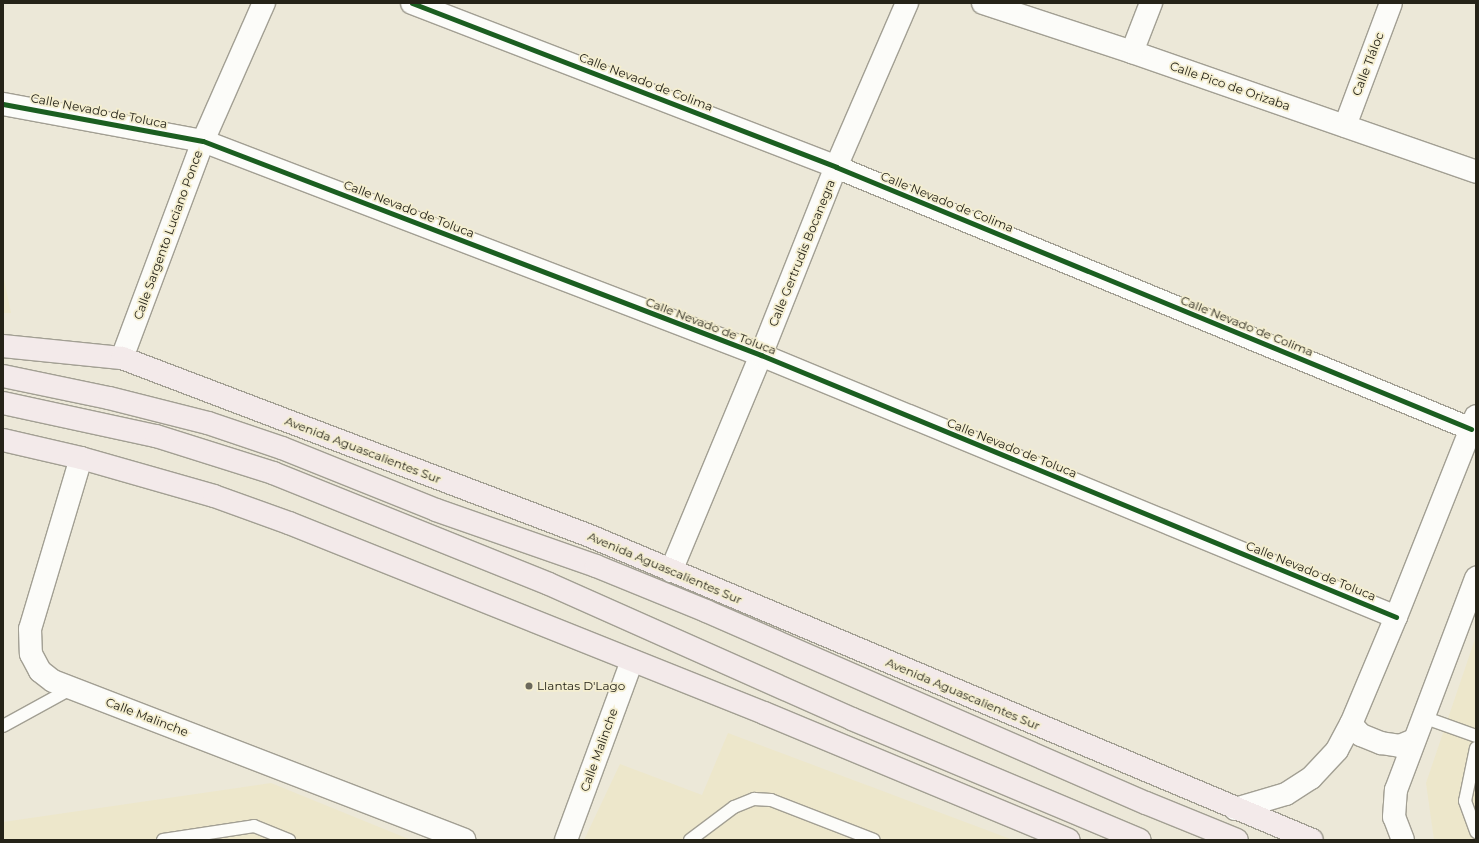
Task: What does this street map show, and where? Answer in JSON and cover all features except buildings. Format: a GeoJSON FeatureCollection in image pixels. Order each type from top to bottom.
{"type":"FeatureCollection","features":[{"type":"Feature","properties":{"kind":"main road","name":"Avenida Aguascalientes Sur"},"geometry":{"type":"LineString","coordinates":[[3,346],[122,358],[582,533],[1235,809],[1312,840]]}},
{"type":"Feature","properties":{"kind":"main road","name":"Avenida Aguascalientes Sur"},"geometry":{"type":"LineString","coordinates":[[3,376],[109,398],[208,423],[282,448],[436,510],[596,566],[706,611],[1146,804],[1237,840]]}},
{"type":"Feature","properties":{"kind":"main road"},"geometry":{"type":"LineString","coordinates":[[3,403],[156,436],[230,458],[423,532],[549,584],[852,719],[1140,840]]}},
{"type":"Feature","properties":{"kind":"main road"},"geometry":{"type":"LineString","coordinates":[[3,440],[81,458],[214,496],[288,523],[632,661],[1069,840]]}},
{"type":"Feature","properties":{"kind":"street","name":"Calle Sargento Luciano Ponce"},"geometry":{"type":"LineString","coordinates":[[122,358],[203,141],[264,3]]}},
{"type":"Feature","properties":{"kind":"street","name":"Calle Nevado de Colima"},"geometry":{"type":"LineString","coordinates":[[412,3],[836,167],[1473,422]]}},
{"type":"Feature","properties":{"kind":"street","name":"Calle Gertrudis Bocanegra"},"geometry":{"type":"LineString","coordinates":[[671,571],[761,355],[836,167],[907,3]]}},
{"type":"Feature","properties":{"kind":"street","name":"Calle Pico de Orizaba"},"geometry":{"type":"LineString","coordinates":[[983,3],[1132,52],[1476,172]]}},
{"type":"Feature","properties":{"kind":"street"},"geometry":{"type":"LineString","coordinates":[[1132,52],[1151,3]]}},
{"type":"Feature","properties":{"kind":"street","name":"Calle Tláloc"},"geometry":{"type":"LineString","coordinates":[[1345,126],[1391,3]]}},
{"type":"Feature","properties":{"kind":"street","name":"Calle Nevado de Toluca"},"geometry":{"type":"LineString","coordinates":[[3,104],[203,141],[761,355],[1396,617]]}},
{"type":"Feature","properties":{"kind":"street"},"geometry":{"type":"LineString","coordinates":[[1235,809],[1286,794],[1311,778],[1337,750],[1351,724],[1396,617],[1473,422]]}},
{"type":"Feature","properties":{"kind":"street","name":"Calle Malinche"},"geometry":{"type":"LineString","coordinates":[[81,458],[30,629],[31,654],[40,672],[53,681],[464,840]]}},
{"type":"Feature","properties":{"kind":"street"},"geometry":{"type":"LineString","coordinates":[[1403,840],[1394,817],[1396,790],[1476,578]]}},
{"type":"Feature","properties":{"kind":"street","name":"Calle Malinche"},"geometry":{"type":"LineString","coordinates":[[566,840],[632,661]]}},
{"type":"Feature","properties":{"kind":"street"},"geometry":{"type":"LineString","coordinates":[[1351,724],[1361,735],[1381,743],[1400,746],[1414,740]]}},
{"type":"Feature","properties":{"kind":"lane"},"geometry":{"type":"LineString","coordinates":[[3,726],[72,688]]}},
{"type":"Feature","properties":{"kind":"lane"},"geometry":{"type":"LineString","coordinates":[[1423,717],[1476,736]]}},
{"type":"Feature","properties":{"kind":"lane"},"geometry":{"type":"LineString","coordinates":[[1476,748],[1465,801],[1476,832]]}},
{"type":"Feature","properties":{"kind":"lane"},"geometry":{"type":"LineString","coordinates":[[690,840],[734,808],[754,799],[771,800],[874,840]]}},
{"type":"Feature","properties":{"kind":"lane"},"geometry":{"type":"LineString","coordinates":[[163,840],[254,826],[289,840]]}},
{"type":"Feature","properties":{"kind":"shaded area"},"geometry":{"type":"Polygon","coordinates":[[[3,274],[11,313],[3,313],[3,274]]]}},
{"type":"Feature","properties":{"kind":"shaded area"},"geometry":{"type":"Polygon","coordinates":[[[1476,636],[1476,840],[1434,840],[1426,783],[1476,636]]]}},
{"type":"Feature","properties":{"kind":"shaded area"},"geometry":{"type":"Polygon","coordinates":[[[728,733],[1013,840],[584,840],[620,764],[702,795],[728,733]]]}},
{"type":"Feature","properties":{"kind":"shaded area"},"geometry":{"type":"Polygon","coordinates":[[[271,783],[411,840],[3,840],[3,822],[271,783]]]}},
{"type":"Feature","properties":{"kind":"cycle path"},"geometry":{"type":"LineString","coordinates":[[412,3],[836,167],[1471,429]]}},
{"type":"Feature","properties":{"kind":"cycle path"},"geometry":{"type":"LineString","coordinates":[[3,104],[203,141],[761,355],[1396,617]]}},
{"type":"Feature","properties":{"kind":"place","name":"Llantas D'Lago"},"geometry":{"type":"Point","coordinates":[529,686]}}]}
